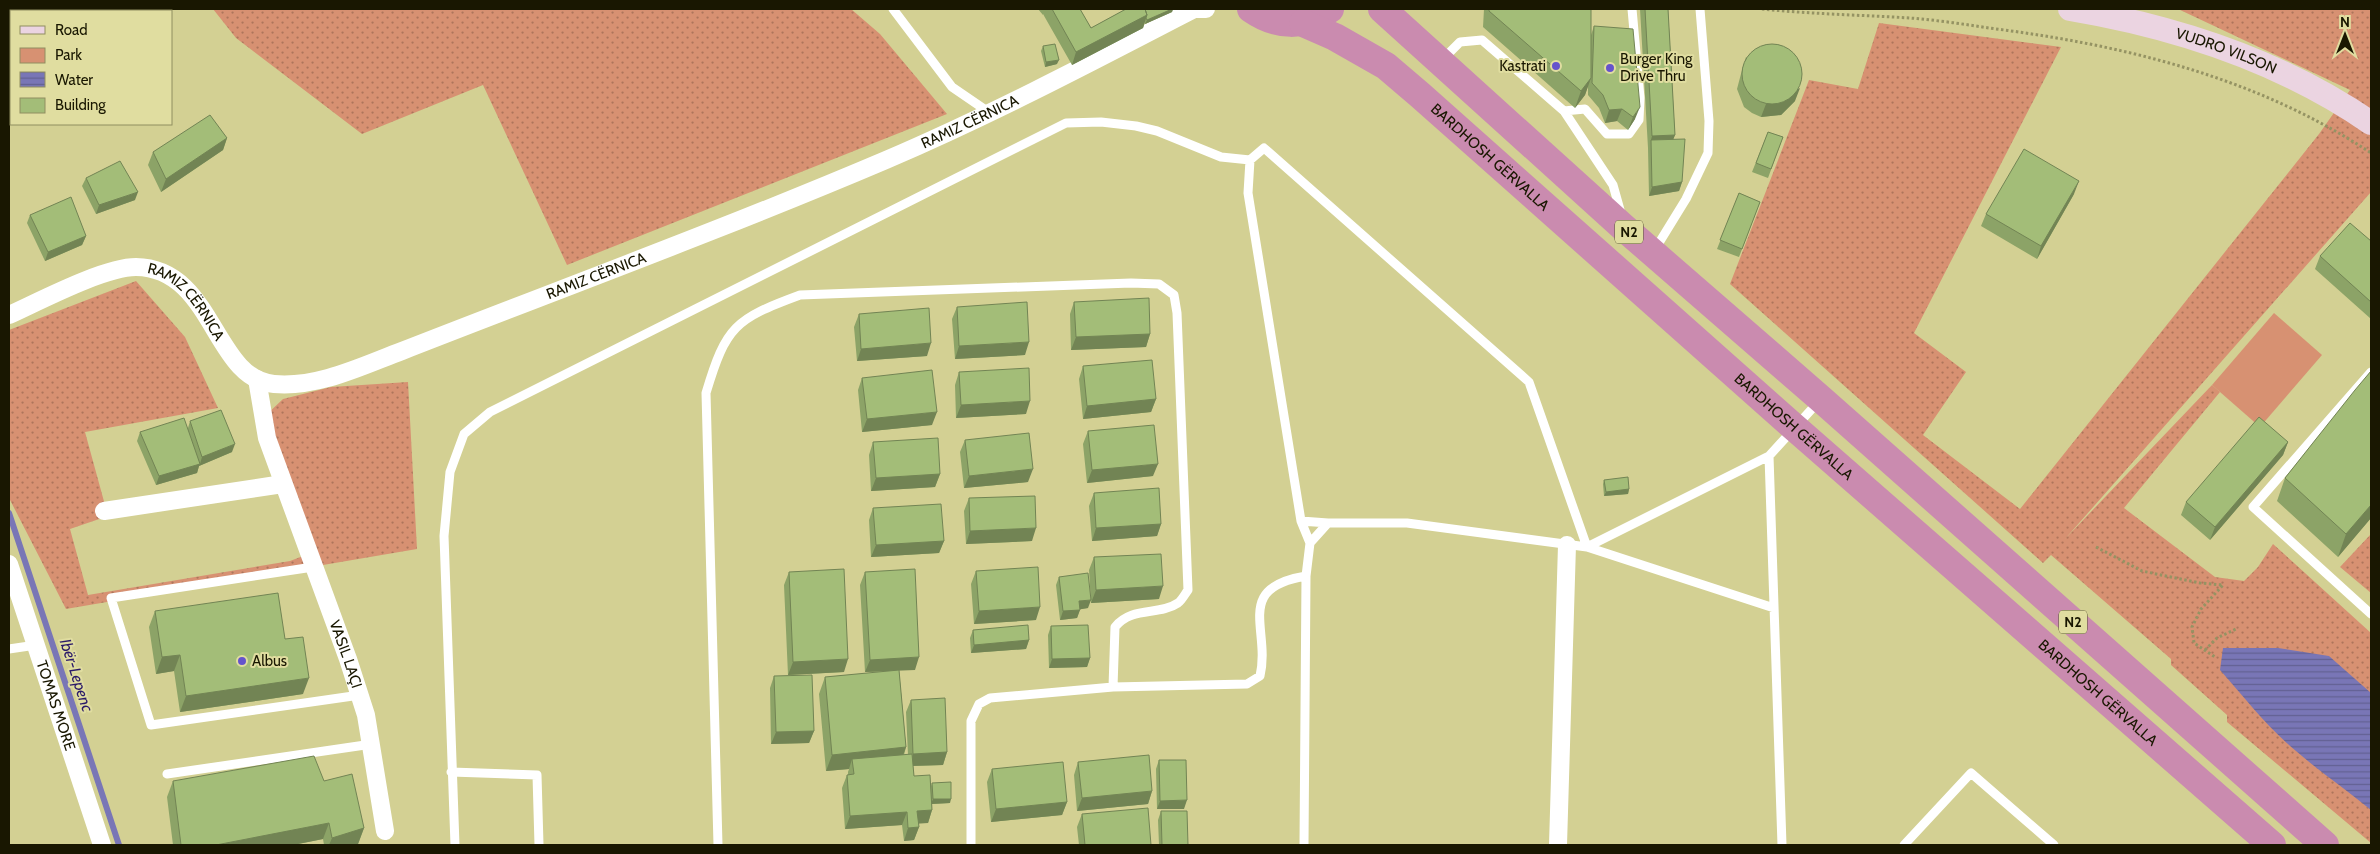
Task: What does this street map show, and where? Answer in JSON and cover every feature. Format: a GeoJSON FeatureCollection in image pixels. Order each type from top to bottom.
{"type":"FeatureCollection","features":[{"type":"Feature","properties":{"kind":"highway","name":"N2"},"geometry":{"type":"LineString","coordinates":[[1251,9],[1264,18],[1283,24],[1303,23],[1320,17],[1330,9]]}},
{"type":"Feature","properties":{"kind":"highway","name":"N2"},"geometry":{"type":"LineString","coordinates":[[1382,9],[1623,228],[1821,399],[2325,845]]}},
{"type":"Feature","properties":{"kind":"highway","name":"BARDHOSH GËRVALLA"},"geometry":{"type":"LineString","coordinates":[[1303,23],[1386,66],[1795,428],[2272,845]]}},
{"type":"Feature","properties":{"kind":"main road","name":"VUDRO VILSON"},"geometry":{"type":"LineString","coordinates":[[2070,9],[2122,18],[2242,54],[2300,80],[2371,123]]}},
{"type":"Feature","properties":{"kind":"street","name":"RAMIZ CËRNICA"},"geometry":{"type":"LineString","coordinates":[[9,315],[102,274],[135,267],[150,268],[167,273],[190,291],[235,359],[257,379],[272,384],[311,382],[345,372],[775,206],[888,159],[990,113],[1194,9],[1206,9]]}},
{"type":"Feature","properties":{"kind":"street","name":"VASIL LAÇI"},"geometry":{"type":"LineString","coordinates":[[257,379],[267,438],[360,695],[372,744],[385,832]]}},
{"type":"Feature","properties":{"kind":"street"},"geometry":{"type":"LineString","coordinates":[[104,511],[283,484]]}},
{"type":"Feature","properties":{"kind":"street"},"geometry":{"type":"LineString","coordinates":[[1558,845],[1567,545]]}},
{"type":"Feature","properties":{"kind":"street","name":"TOMAS MORE"},"geometry":{"type":"LineString","coordinates":[[9,564],[102,845]]}},
{"type":"Feature","properties":{"kind":"lane"},"geometry":{"type":"LineString","coordinates":[[893,9],[952,87],[990,113]]}},
{"type":"Feature","properties":{"kind":"lane"},"geometry":{"type":"LineString","coordinates":[[1564,111],[1585,110],[1607,134],[1630,134],[1635,128],[1640,120],[1640,98],[1632,9]]}},
{"type":"Feature","properties":{"kind":"lane"},"geometry":{"type":"LineString","coordinates":[[1653,253],[1661,243],[1686,199],[1708,153],[1710,121],[1700,9]]}},
{"type":"Feature","properties":{"kind":"lane"},"geometry":{"type":"LineString","coordinates":[[1440,62],[1460,42],[1482,40],[1564,111],[1613,185],[1622,212],[1623,228]]}},
{"type":"Feature","properties":{"kind":"lane"},"geometry":{"type":"LineString","coordinates":[[455,845],[444,536],[450,472],[464,434],[490,412],[1066,123],[1101,122],[1136,126],[1157,131],[1221,157],[1250,160]]}},
{"type":"Feature","properties":{"kind":"lane"},"geometry":{"type":"LineString","coordinates":[[1304,845],[1306,576],[1310,543],[1302,521],[1248,193],[1250,160],[1264,148],[1528,382],[1587,547]]}},
{"type":"Feature","properties":{"kind":"lane"},"geometry":{"type":"LineString","coordinates":[[718,845],[706,393],[718,353],[730,332],[753,313],[773,304],[800,294],[1131,283],[1159,284],[1174,294],[1177,313],[1188,590],[1178,602],[1132,614],[1120,621],[1115,627],[1113,687]]}},
{"type":"Feature","properties":{"kind":"lane"},"geometry":{"type":"LineString","coordinates":[[2371,372],[2253,507],[2371,614]]}},
{"type":"Feature","properties":{"kind":"lane"},"geometry":{"type":"LineString","coordinates":[[1587,547],[1769,456],[1821,399]]}},
{"type":"Feature","properties":{"kind":"lane"},"geometry":{"type":"LineString","coordinates":[[1769,456],[1782,845]]}},
{"type":"Feature","properties":{"kind":"lane"},"geometry":{"type":"LineString","coordinates":[[1302,521],[1407,522],[1587,547],[1774,608]]}},
{"type":"Feature","properties":{"kind":"lane"},"geometry":{"type":"LineString","coordinates":[[1310,543],[1328,522]]}},
{"type":"Feature","properties":{"kind":"lane"},"geometry":{"type":"LineString","coordinates":[[313,567],[111,598],[151,725],[360,695]]}},
{"type":"Feature","properties":{"kind":"lane"},"geometry":{"type":"LineString","coordinates":[[971,845],[971,721],[979,704],[990,698],[1113,687],[1247,684],[1260,676],[1263,665],[1259,622],[1260,606],[1265,593],[1282,581],[1306,576]]}},
{"type":"Feature","properties":{"kind":"lane"},"geometry":{"type":"LineString","coordinates":[[9,649],[36,646]]}},
{"type":"Feature","properties":{"kind":"lane"},"geometry":{"type":"LineString","coordinates":[[167,774],[372,744]]}},
{"type":"Feature","properties":{"kind":"lane"},"geometry":{"type":"LineString","coordinates":[[451,772],[537,775],[539,845]]}},
{"type":"Feature","properties":{"kind":"lane"},"geometry":{"type":"LineString","coordinates":[[1904,845],[1971,773],[2054,845]]}},
{"type":"Feature","properties":{"kind":"path"},"geometry":{"type":"LineString","coordinates":[[1762,9],[1820,14],[1912,18],[2025,32],[2168,61],[2276,99],[2371,152]]}},
{"type":"Feature","properties":{"kind":"path"},"geometry":{"type":"LineString","coordinates":[[2096,547],[2142,571],[2200,583],[2223,585],[2201,609],[2192,627],[2194,643],[2215,657]]}},
{"type":"Feature","properties":{"kind":"path"},"geometry":{"type":"LineString","coordinates":[[2205,650],[2217,638],[2236,629]]}},
{"type":"Feature","properties":{"kind":"green space"},"geometry":{"type":"Polygon","coordinates":[[[213,9],[851,9],[880,34],[947,114],[567,265],[483,85],[362,134],[236,38],[213,9]]]}},
{"type":"Feature","properties":{"kind":"green space"},"geometry":{"type":"Polygon","coordinates":[[[2178,9],[2371,9],[2371,192],[2065,539],[2212,385],[2220,392],[2124,508],[2215,577],[2244,581],[2258,567],[2273,544],[2371,633],[2371,843],[2227,722],[2227,715],[2171,665],[2171,659],[2051,555],[2043,563],[1730,284],[1809,80],[1858,89],[1879,23],[2061,47],[1914,333],[1966,372],[1923,435],[2020,509],[2319,134],[2350,90],[2178,9]]]}},
{"type":"Feature","properties":{"kind":"green space"},"geometry":{"type":"Polygon","coordinates":[[[136,281],[185,337],[218,408],[85,432],[108,516],[70,529],[88,595],[290,561],[311,553],[264,417],[283,399],[331,387],[408,382],[417,549],[66,609],[9,498],[9,330],[136,281]]]}},
{"type":"Feature","properties":{"kind":"green space"},"geometry":{"type":"Polygon","coordinates":[[[2274,313],[2322,355],[2260,427],[2212,385],[2274,313]]]}},
{"type":"Feature","properties":{"kind":"green space"},"geometry":{"type":"Polygon","coordinates":[[[2371,534],[2371,593],[2340,567],[2371,534]]]}},
{"type":"Feature","properties":{"kind":"water"},"geometry":{"type":"Polygon","coordinates":[[[2223,648],[2278,648],[2329,656],[2371,693],[2371,810],[2305,759],[2266,722],[2220,670],[2223,648]]]}},
{"type":"Feature","properties":{"kind":"building"},"geometry":{"type":"Polygon","coordinates":[[[1052,9],[1080,9],[1091,28],[1126,9],[1145,9],[1147,15],[1076,52],[1052,9]]]}},
{"type":"Feature","properties":{"kind":"building"},"geometry":{"type":"Polygon","coordinates":[[[1145,9],[1172,9],[1147,20],[1145,9]]]}},
{"type":"Feature","properties":{"kind":"building","name":"Kastrati"},"geometry":{"type":"Polygon","coordinates":[[[1489,9],[1591,9],[1591,78],[1581,91],[1489,11],[1489,9]]]}},
{"type":"Feature","properties":{"kind":"building"},"geometry":{"type":"Polygon","coordinates":[[[1645,9],[1668,9],[1675,135],[1652,136],[1645,9]]]}},
{"type":"Feature","properties":{"kind":"building","name":"Burger King Drive Thru"},"geometry":{"type":"Polygon","coordinates":[[[1594,26],[1633,29],[1640,107],[1633,117],[1622,109],[1609,110],[1603,95],[1592,83],[1594,26]]]}},
{"type":"Feature","properties":{"kind":"building"},"geometry":{"type":"Polygon","coordinates":[[[1055,44],[1059,60],[1046,62],[1043,46],[1055,44]]]}},
{"type":"Feature","properties":{"kind":"building"},"geometry":{"type":"Polygon","coordinates":[[[1766,44],[1778,44],[1789,49],[1797,57],[1802,68],[1800,86],[1789,99],[1778,104],[1766,104],[1755,99],[1747,91],[1742,80],[1742,68],[1747,57],[1755,49],[1766,44]]]}},
{"type":"Feature","properties":{"kind":"building"},"geometry":{"type":"Polygon","coordinates":[[[210,115],[227,138],[166,179],[153,152],[210,115]]]}},
{"type":"Feature","properties":{"kind":"building"},"geometry":{"type":"Polygon","coordinates":[[[1768,132],[1783,137],[1771,169],[1756,163],[1768,132]]]}},
{"type":"Feature","properties":{"kind":"building"},"geometry":{"type":"Polygon","coordinates":[[[1685,139],[1682,182],[1652,187],[1651,140],[1685,139]]]}},
{"type":"Feature","properties":{"kind":"building"},"geometry":{"type":"Polygon","coordinates":[[[2024,149],[2079,181],[2041,246],[1986,214],[2024,149]]]}},
{"type":"Feature","properties":{"kind":"building"},"geometry":{"type":"Polygon","coordinates":[[[120,161],[138,192],[99,205],[86,178],[120,161]]]}},
{"type":"Feature","properties":{"kind":"building"},"geometry":{"type":"Polygon","coordinates":[[[1739,193],[1760,202],[1742,249],[1720,240],[1739,193]]]}},
{"type":"Feature","properties":{"kind":"building"},"geometry":{"type":"Polygon","coordinates":[[[71,197],[86,236],[48,252],[30,215],[71,197]]]}},
{"type":"Feature","properties":{"kind":"building"},"geometry":{"type":"Polygon","coordinates":[[[2350,223],[2371,241],[2371,302],[2320,256],[2350,223]]]}},
{"type":"Feature","properties":{"kind":"building"},"geometry":{"type":"Polygon","coordinates":[[[1149,298],[1150,334],[1076,337],[1074,302],[1149,298]]]}},
{"type":"Feature","properties":{"kind":"building"},"geometry":{"type":"Polygon","coordinates":[[[1027,302],[1029,342],[959,346],[957,307],[1027,302]]]}},
{"type":"Feature","properties":{"kind":"building"},"geometry":{"type":"Polygon","coordinates":[[[929,308],[931,343],[861,349],[859,314],[929,308]]]}},
{"type":"Feature","properties":{"kind":"building"},"geometry":{"type":"Polygon","coordinates":[[[1152,360],[1156,399],[1087,406],[1083,366],[1152,360]]]}},
{"type":"Feature","properties":{"kind":"building"},"geometry":{"type":"Polygon","coordinates":[[[1029,368],[1030,401],[961,405],[959,372],[1029,368]]]}},
{"type":"Feature","properties":{"kind":"building"},"geometry":{"type":"Polygon","coordinates":[[[932,370],[937,412],[867,419],[862,378],[932,370]]]}},
{"type":"Feature","properties":{"kind":"building"},"geometry":{"type":"Polygon","coordinates":[[[2371,371],[2371,505],[2346,534],[2285,478],[2371,371]]]}},
{"type":"Feature","properties":{"kind":"building"},"geometry":{"type":"Polygon","coordinates":[[[221,410],[235,444],[202,457],[190,421],[221,410]]]}},
{"type":"Feature","properties":{"kind":"building"},"geometry":{"type":"Polygon","coordinates":[[[2259,417],[2288,442],[2215,527],[2186,502],[2259,417]]]}},
{"type":"Feature","properties":{"kind":"building"},"geometry":{"type":"Polygon","coordinates":[[[184,418],[200,464],[159,476],[140,432],[184,418]]]}},
{"type":"Feature","properties":{"kind":"building"},"geometry":{"type":"Polygon","coordinates":[[[1154,425],[1158,464],[1092,470],[1088,431],[1154,425]]]}},
{"type":"Feature","properties":{"kind":"building"},"geometry":{"type":"Polygon","coordinates":[[[1029,433],[1033,469],[969,476],[965,440],[1029,433]]]}},
{"type":"Feature","properties":{"kind":"building"},"geometry":{"type":"Polygon","coordinates":[[[938,438],[940,474],[876,478],[873,442],[938,438]]]}},
{"type":"Feature","properties":{"kind":"building"},"geometry":{"type":"Polygon","coordinates":[[[1628,477],[1629,489],[1606,492],[1604,480],[1628,477]]]}},
{"type":"Feature","properties":{"kind":"building"},"geometry":{"type":"Polygon","coordinates":[[[1159,488],[1161,524],[1096,528],[1094,493],[1159,488]]]}},
{"type":"Feature","properties":{"kind":"building"},"geometry":{"type":"Polygon","coordinates":[[[1035,496],[1036,528],[970,531],[969,498],[1035,496]]]}},
{"type":"Feature","properties":{"kind":"building"},"geometry":{"type":"Polygon","coordinates":[[[941,504],[944,541],[876,545],[873,508],[941,504]]]}},
{"type":"Feature","properties":{"kind":"building"},"geometry":{"type":"Polygon","coordinates":[[[1161,554],[1163,586],[1096,590],[1094,557],[1161,554]]]}},
{"type":"Feature","properties":{"kind":"building"},"geometry":{"type":"Polygon","coordinates":[[[1038,567],[1040,607],[979,611],[976,571],[1038,567]]]}},
{"type":"Feature","properties":{"kind":"building"},"geometry":{"type":"Polygon","coordinates":[[[844,569],[848,659],[793,662],[789,572],[844,569]]]}},
{"type":"Feature","properties":{"kind":"building"},"geometry":{"type":"Polygon","coordinates":[[[915,569],[919,657],[870,660],[865,572],[915,569]]]}},
{"type":"Feature","properties":{"kind":"building"},"geometry":{"type":"Polygon","coordinates":[[[1088,573],[1091,600],[1079,601],[1080,610],[1063,611],[1059,577],[1088,573]]]}},
{"type":"Feature","properties":{"kind":"building"},"geometry":{"type":"Polygon","coordinates":[[[278,593],[285,639],[303,637],[309,678],[186,696],[180,655],[162,657],[155,611],[278,593]]]}},
{"type":"Feature","properties":{"kind":"building"},"geometry":{"type":"Polygon","coordinates":[[[1028,625],[1029,640],[974,645],[973,630],[1028,625]]]}},
{"type":"Feature","properties":{"kind":"building"},"geometry":{"type":"Polygon","coordinates":[[[1088,625],[1090,658],[1052,659],[1051,626],[1088,625]]]}},
{"type":"Feature","properties":{"kind":"building"},"geometry":{"type":"Polygon","coordinates":[[[899,670],[906,747],[832,755],[825,677],[899,670]]]}},
{"type":"Feature","properties":{"kind":"building"},"geometry":{"type":"Polygon","coordinates":[[[812,675],[814,731],[776,732],[774,676],[812,675]]]}},
{"type":"Feature","properties":{"kind":"building"},"geometry":{"type":"Polygon","coordinates":[[[945,698],[947,752],[913,754],[911,700],[945,698]]]}},
{"type":"Feature","properties":{"kind":"building"},"geometry":{"type":"Polygon","coordinates":[[[912,754],[914,776],[930,775],[932,810],[917,811],[919,827],[908,828],[907,812],[850,816],[847,775],[854,774],[852,759],[912,754]]]}},
{"type":"Feature","properties":{"kind":"building"},"geometry":{"type":"Polygon","coordinates":[[[1149,755],[1152,791],[1082,798],[1078,762],[1149,755]]]}},
{"type":"Feature","properties":{"kind":"building"},"geometry":{"type":"Polygon","coordinates":[[[314,756],[324,781],[352,774],[364,828],[332,838],[329,823],[216,845],[181,845],[173,781],[314,756]]]}},
{"type":"Feature","properties":{"kind":"building"},"geometry":{"type":"Polygon","coordinates":[[[1159,760],[1186,760],[1187,800],[1160,801],[1159,760]]]}},
{"type":"Feature","properties":{"kind":"building"},"geometry":{"type":"Polygon","coordinates":[[[1063,762],[1067,802],[996,809],[992,769],[1063,762]]]}},
{"type":"Feature","properties":{"kind":"building"},"geometry":{"type":"Polygon","coordinates":[[[951,782],[951,799],[933,799],[932,783],[951,782]]]}},
{"type":"Feature","properties":{"kind":"building"},"geometry":{"type":"Polygon","coordinates":[[[1148,808],[1151,845],[1085,845],[1082,814],[1148,808]]]}},
{"type":"Feature","properties":{"kind":"building"},"geometry":{"type":"Polygon","coordinates":[[[1161,811],[1187,811],[1188,845],[1162,845],[1161,811]]]}},
{"type":"Feature","properties":{"kind":"waterway","name":"Ibër-Lepenc"},"geometry":{"type":"LineString","coordinates":[[9,513],[119,845]]}},
{"type":"Feature","properties":{"kind":"place","name":"Kastrati"},"geometry":{"type":"Point","coordinates":[1556,66]}},
{"type":"Feature","properties":{"kind":"place","name":"Burger King Drive Thru"},"geometry":{"type":"Point","coordinates":[1610,68]}},
{"type":"Feature","properties":{"kind":"place","name":"Albus"},"geometry":{"type":"Point","coordinates":[242,661]}}]}
